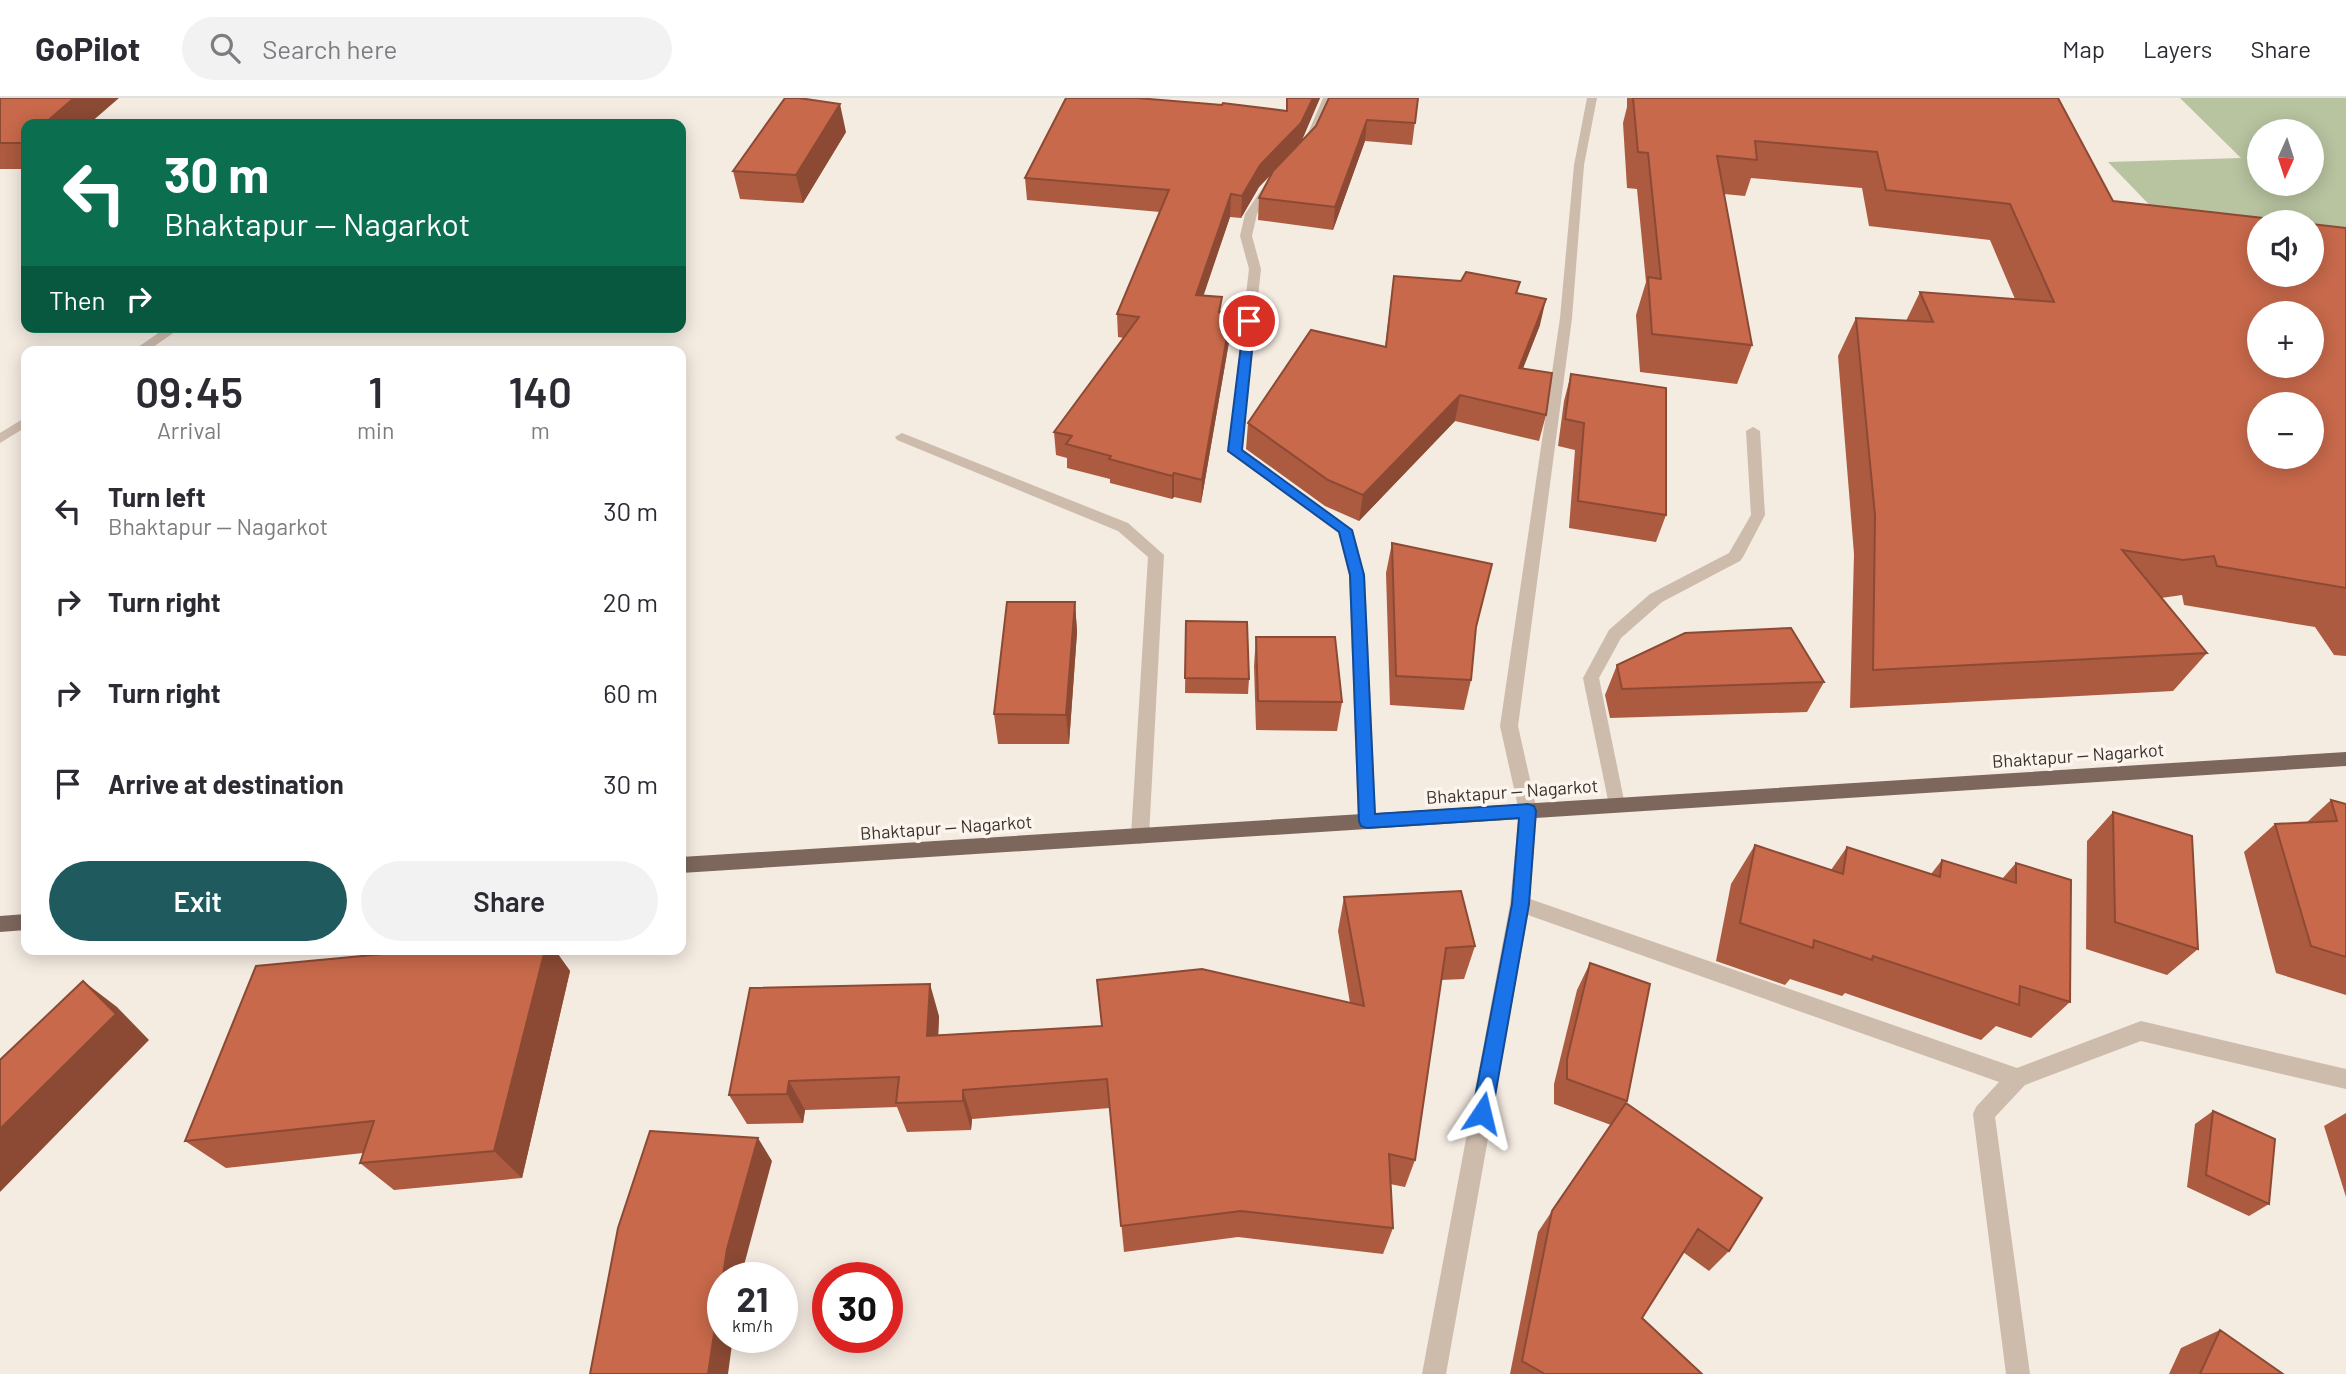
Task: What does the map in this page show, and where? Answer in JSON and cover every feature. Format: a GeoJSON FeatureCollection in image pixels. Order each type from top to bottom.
{"type":"FeatureCollection","features":[{"type":"Feature","properties":{"kind":"main road","name":"Bhaktapur — Nagarkot"},"geometry":{"type":"LineString","coordinates":[[686,865],[2346,759]]}},
{"type":"Feature","properties":{"kind":"main road"},"geometry":{"type":"LineString","coordinates":[[0,924],[21,922]]}},
{"type":"Feature","properties":{"kind":"street"},"geometry":{"type":"LineString","coordinates":[[1298,155],[1307,147],[1328,98]]}},
{"type":"Feature","properties":{"kind":"street"},"geometry":{"type":"LineString","coordinates":[[1434,1374],[1520,904],[1528,811],[1509,726],[1566,318],[1579,164],[1592,98]]}},
{"type":"Feature","properties":{"kind":"street"},"geometry":{"type":"LineString","coordinates":[[1281,172],[1265,190],[1251,214],[1245,236],[1255,269],[1235,451],[1345,530],[1357,575],[1367,821]]}},
{"type":"Feature","properties":{"kind":"street"},"geometry":{"type":"LineString","coordinates":[[146,346],[167,333]]}},
{"type":"Feature","properties":{"kind":"street"},"geometry":{"type":"LineString","coordinates":[[0,439],[21,424]]}},
{"type":"Feature","properties":{"kind":"street"},"geometry":{"type":"LineString","coordinates":[[1616,805],[1591,678],[1615,634],[1656,598],[1735,557],[1758,515],[1753,431]]}},
{"type":"Feature","properties":{"kind":"street"},"geometry":{"type":"LineString","coordinates":[[902,437],[1123,527],[1156,555],[1140,835]]}},
{"type":"Feature","properties":{"kind":"street"},"geometry":{"type":"LineString","coordinates":[[1520,904],[2017,1078]]}},
{"type":"Feature","properties":{"kind":"street"},"geometry":{"type":"LineString","coordinates":[[2018,1374],[1984,1115],[2017,1078],[2140,1031],[2346,1079]]}},
{"type":"Feature","properties":{"kind":"green space"},"geometry":{"type":"Polygon","coordinates":[[[2180,98],[2346,98],[2346,254],[2324,250],[2324,210],[2247,210],[2247,222],[2166,222],[2108,162],[2241,158],[2180,98]]]}},
{"type":"Feature","properties":{"kind":"building"},"geometry":{"type":"Polygon","coordinates":[[[0,98],[74,98],[50,119],[21,119],[21,143],[0,143],[0,98]]]}},
{"type":"Feature","properties":{"kind":"building"},"geometry":{"type":"Polygon","coordinates":[[[785,98],[840,104],[796,175],[733,171],[785,98]]]}},
{"type":"Feature","properties":{"kind":"building"},"geometry":{"type":"Polygon","coordinates":[[[1066,98],[1137,98],[1223,103],[1287,111],[1287,98],[1313,98],[1301,123],[1260,165],[1242,196],[1231,194],[1196,295],[1222,297],[1219,312],[1231,313],[1202,480],[1174,473],[1172,476],[1109,459],[1111,456],[1066,444],[1072,436],[1054,432],[1139,317],[1117,314],[1169,190],[1025,178],[1066,98]]]}},
{"type":"Feature","properties":{"kind":"building"},"geometry":{"type":"Polygon","coordinates":[[[1329,98],[1418,98],[1415,123],[1367,120],[1335,207],[1259,198],[1273,171],[1316,126],[1329,98]]]}},
{"type":"Feature","properties":{"kind":"building"},"geometry":{"type":"Polygon","coordinates":[[[1633,98],[2058,98],[2113,201],[2247,216],[2247,287],[2324,287],[2324,225],[2346,228],[2346,588],[2217,566],[2214,556],[2183,560],[2122,550],[2207,653],[1873,670],[1875,515],[1856,318],[1933,322],[1920,292],[2054,302],[2010,204],[1886,190],[1877,152],[1755,141],[1757,160],[1717,156],[1752,345],[1652,334],[1648,277],[1661,279],[1648,153],[1638,152],[1633,98]]]}},
{"type":"Feature","properties":{"kind":"building"},"geometry":{"type":"Polygon","coordinates":[[[1466,272],[1520,282],[1516,293],[1546,299],[1519,368],[1552,373],[1546,415],[1460,395],[1363,495],[1328,480],[1248,423],[1311,330],[1386,347],[1394,276],[1461,281],[1466,272]]]}},
{"type":"Feature","properties":{"kind":"building"},"geometry":{"type":"Polygon","coordinates":[[[1571,374],[1666,388],[1666,515],[1578,501],[1584,423],[1565,419],[1571,374]]]}},
{"type":"Feature","properties":{"kind":"building"},"geometry":{"type":"Polygon","coordinates":[[[1392,543],[1492,564],[1476,627],[1471,680],[1396,676],[1392,543]]]}},
{"type":"Feature","properties":{"kind":"building"},"geometry":{"type":"Polygon","coordinates":[[[1007,602],[1075,602],[1066,715],[994,714],[1007,602]]]}},
{"type":"Feature","properties":{"kind":"building"},"geometry":{"type":"Polygon","coordinates":[[[1186,621],[1247,622],[1249,679],[1185,678],[1186,621]]]}},
{"type":"Feature","properties":{"kind":"building"},"geometry":{"type":"Polygon","coordinates":[[[1791,628],[1824,682],[1622,689],[1617,665],[1685,633],[1791,628]]]}},
{"type":"Feature","properties":{"kind":"building"},"geometry":{"type":"Polygon","coordinates":[[[1256,637],[1335,637],[1342,702],[1258,701],[1256,637]]]}},
{"type":"Feature","properties":{"kind":"building"},"geometry":{"type":"Polygon","coordinates":[[[2331,800],[2346,804],[2346,957],[2311,946],[2275,824],[2337,821],[2331,800]]]}},
{"type":"Feature","properties":{"kind":"building"},"geometry":{"type":"Polygon","coordinates":[[[2113,812],[2192,836],[2198,949],[2115,922],[2113,812]]]}},
{"type":"Feature","properties":{"kind":"building"},"geometry":{"type":"Polygon","coordinates":[[[1755,845],[1843,874],[1847,847],[1940,877],[1942,860],[2016,883],[2016,863],[2071,880],[2070,1002],[2020,986],[2019,1005],[1873,956],[1872,960],[1814,940],[1813,948],[1740,923],[1755,845]]]}},
{"type":"Feature","properties":{"kind":"building"},"geometry":{"type":"Polygon","coordinates":[[[1461,891],[1475,946],[1446,948],[1415,1160],[1389,1154],[1393,1228],[1241,1211],[1121,1226],[1107,1079],[963,1090],[963,1101],[896,1103],[899,1077],[789,1081],[787,1094],[729,1095],[750,988],[930,984],[927,1036],[1102,1026],[1097,980],[1202,969],[1364,1006],[1344,897],[1461,891]]]}},
{"type":"Feature","properties":{"kind":"building"},"geometry":{"type":"Polygon","coordinates":[[[373,955],[544,955],[494,1151],[360,1163],[374,1121],[185,1141],[256,966],[373,955]]]}},
{"type":"Feature","properties":{"kind":"building"},"geometry":{"type":"Polygon","coordinates":[[[1590,963],[1650,984],[1627,1101],[1567,1079],[1567,1059],[1590,963]]]}},
{"type":"Feature","properties":{"kind":"building"},"geometry":{"type":"Polygon","coordinates":[[[83,981],[116,1014],[0,1129],[0,1060],[83,981]]]}},
{"type":"Feature","properties":{"kind":"building"},"geometry":{"type":"Polygon","coordinates":[[[1626,1103],[1762,1198],[1729,1251],[1698,1229],[1642,1318],[1702,1374],[1545,1374],[1522,1361],[1552,1211],[1626,1103]]]}},
{"type":"Feature","properties":{"kind":"building"},"geometry":{"type":"Polygon","coordinates":[[[2213,1111],[2275,1139],[2269,1204],[2206,1175],[2213,1111]]]}},
{"type":"Feature","properties":{"kind":"building"},"geometry":{"type":"Polygon","coordinates":[[[650,1131],[758,1138],[725,1262],[707,1262],[707,1353],[711,1353],[708,1374],[590,1374],[618,1228],[650,1131]]]}},
{"type":"Feature","properties":{"kind":"building"},"geometry":{"type":"Polygon","coordinates":[[[2220,1330],[2283,1374],[2200,1374],[2220,1330]]]}},
{"type":"Feature","properties":{"kind":"route"},"geometry":{"type":"LineString","coordinates":[[1249,321],[1235,451],[1345,530],[1357,575],[1367,821],[1528,811],[1520,904],[1482,1113]]}}]}
